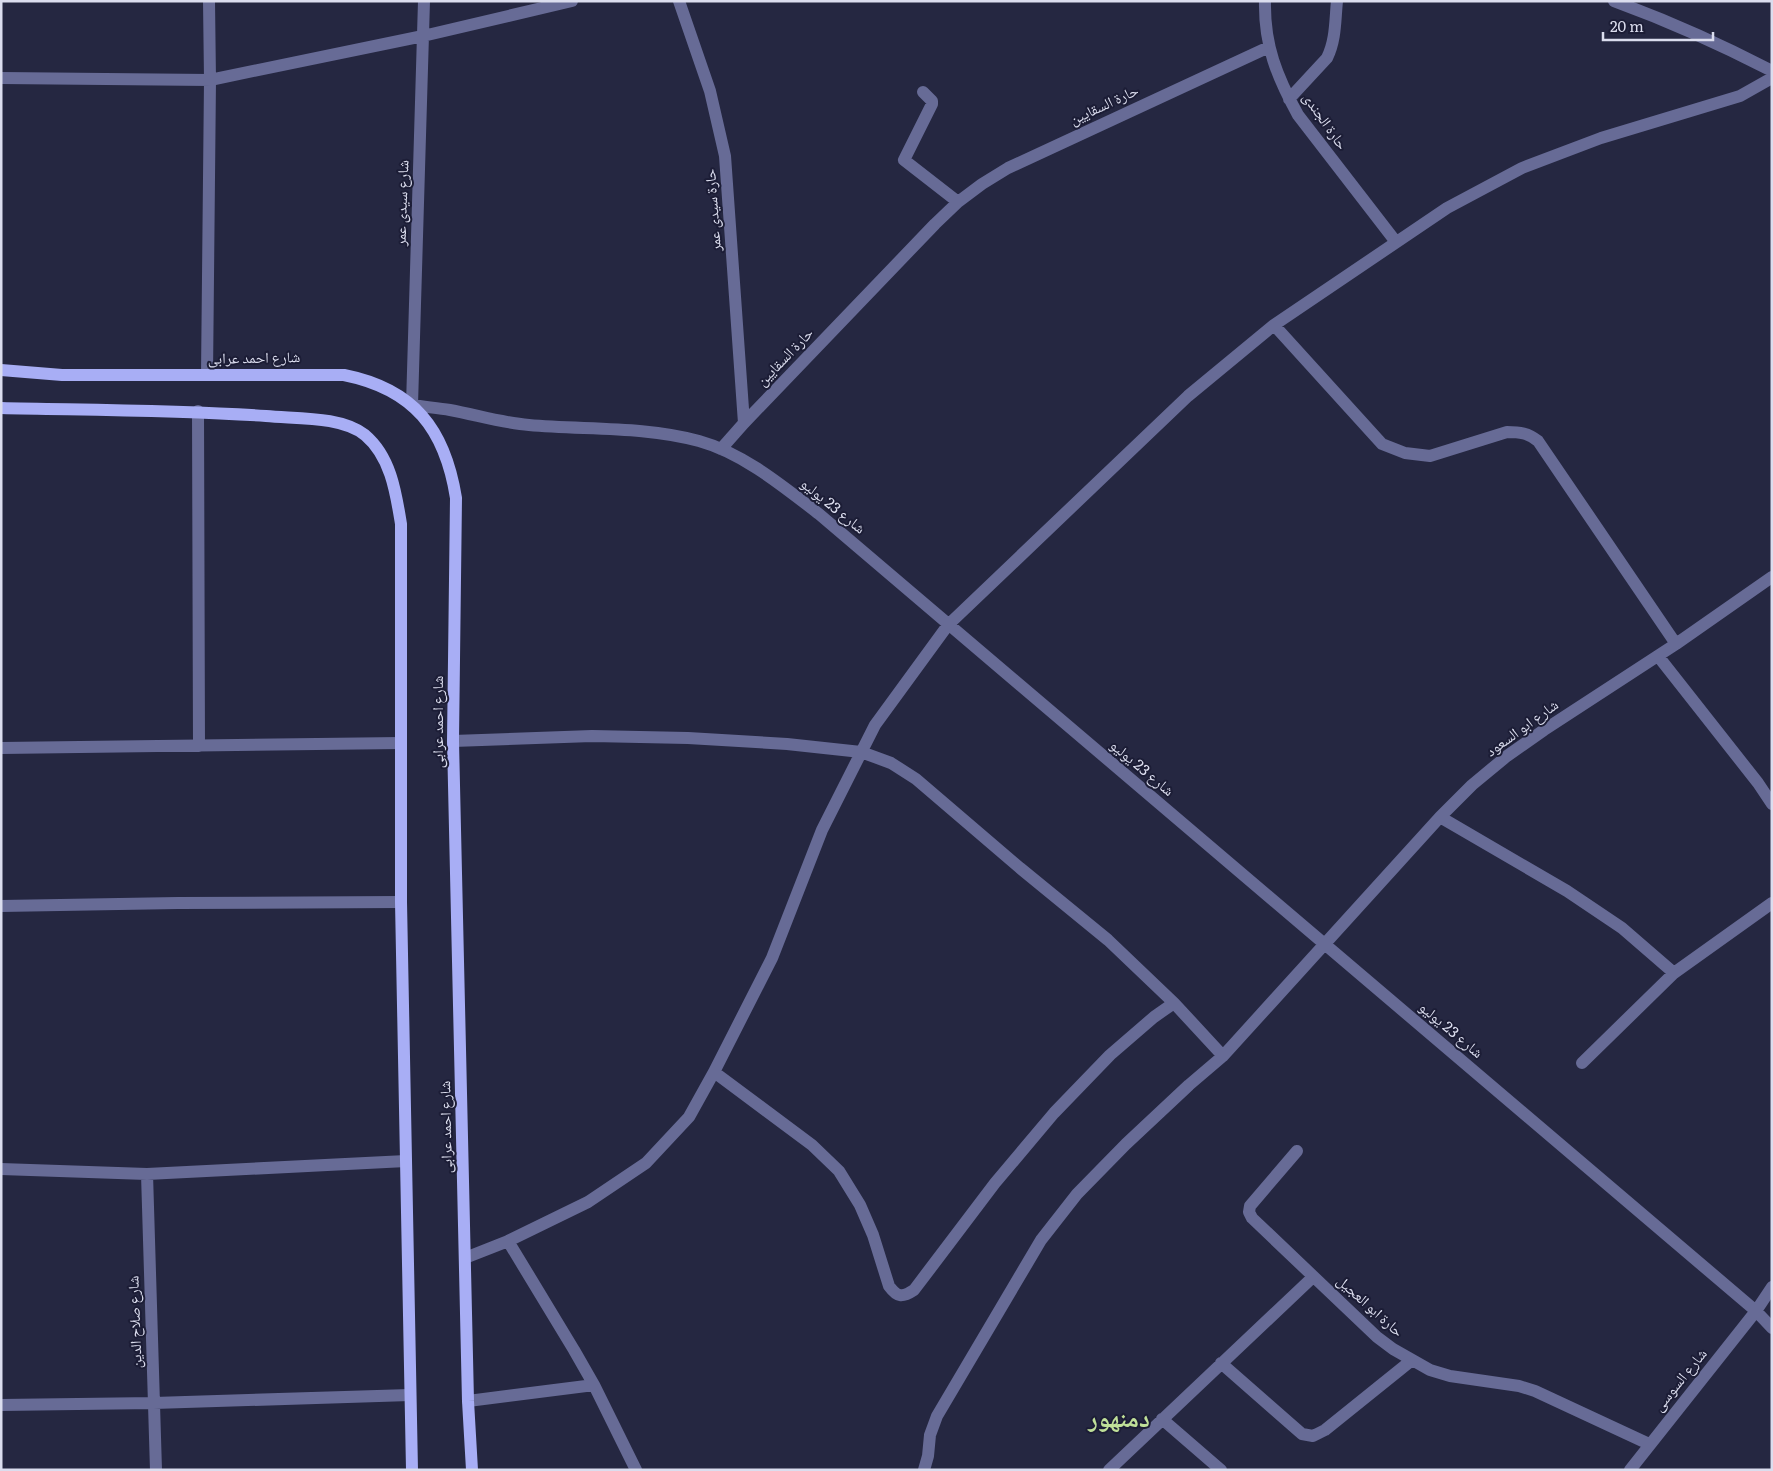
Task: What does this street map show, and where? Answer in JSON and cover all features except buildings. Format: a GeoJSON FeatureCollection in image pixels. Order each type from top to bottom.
{"type":"FeatureCollection","features":[{"type":"Feature","properties":{"kind":"main road","name":"شارع احمد عرابى"},"geometry":{"type":"LineString","coordinates":[[1,370],[62,375],[344,375],[363,378],[381,385],[412,405],[441,442],[448,460],[456,498],[453,741],[468,1402],[472,1470]]}},
{"type":"Feature","properties":{"kind":"main road"},"geometry":{"type":"LineString","coordinates":[[1,408],[198,412],[334,422],[354,428],[365,435],[383,456],[389,470],[397,497],[401,524],[401,902],[412,1470]]}},
{"type":"Feature","properties":{"kind":"street"},"geometry":{"type":"LineString","coordinates":[[207,375],[209,1]]}},
{"type":"Feature","properties":{"kind":"street","name":"شارع سيدى عمر"},"geometry":{"type":"LineString","coordinates":[[412,405],[424,1]]}},
{"type":"Feature","properties":{"kind":"street"},"geometry":{"type":"LineString","coordinates":[[1,78],[210,80],[423,36],[572,1]]}},
{"type":"Feature","properties":{"kind":"street","name":"حارة سيدى عمر"},"geometry":{"type":"LineString","coordinates":[[679,1],[710,91],[725,156],[744,422]]}},
{"type":"Feature","properties":{"kind":"street","name":"حارة الجندى"},"geometry":{"type":"LineString","coordinates":[[1265,1],[1264,24],[1269,47],[1275,69],[1289,99],[1298,115],[1396,242]]}},
{"type":"Feature","properties":{"kind":"street"},"geometry":{"type":"LineString","coordinates":[[1289,99],[1327,58],[1331,50],[1334,37],[1336,1]]}},
{"type":"Feature","properties":{"kind":"street"},"geometry":{"type":"LineString","coordinates":[[1614,1],[1659,17],[1719,43],[1772,71]]}},
{"type":"Feature","properties":{"kind":"street","name":"حارة السقايين"},"geometry":{"type":"LineString","coordinates":[[721,449],[744,422],[936,224],[958,202],[982,184],[1035,154],[1269,47]]}},
{"type":"Feature","properties":{"kind":"street"},"geometry":{"type":"LineString","coordinates":[[465,1258],[508,1241],[588,1202],[646,1163],[689,1117],[772,958],[822,830],[875,725],[948,625],[1188,396],[1274,325],[1447,208],[1522,168],[1602,138],[1740,96],[1772,78]]}},
{"type":"Feature","properties":{"kind":"street"},"geometry":{"type":"LineString","coordinates":[[924,92],[932,101],[932,104],[904,160],[958,202]]}},
{"type":"Feature","properties":{"kind":"street"},"geometry":{"type":"LineString","coordinates":[[1274,325],[1382,444],[1405,453],[1430,456],[1508,432],[1530,434],[1544,449],[1676,644]]}},
{"type":"Feature","properties":{"kind":"street","name":"شارع 23 يوليو"},"geometry":{"type":"LineString","coordinates":[[412,405],[452,411],[490,420],[528,425],[666,434],[700,441],[721,449],[761,471],[819,514],[1756,1311],[1772,1328]]}},
{"type":"Feature","properties":{"kind":"street"},"geometry":{"type":"LineString","coordinates":[[198,412],[199,746]]}},
{"type":"Feature","properties":{"kind":"street","name":"شارع ابو السعود"},"geometry":{"type":"LineString","coordinates":[[924,1470],[928,1456],[930,1435],[937,1416],[1041,1240],[1078,1194],[1126,1144],[1223,1056],[1440,817],[1472,785],[1544,730],[1676,644],[1772,577]]}},
{"type":"Feature","properties":{"kind":"street"},"geometry":{"type":"LineString","coordinates":[[1658,656],[1758,783],[1772,804]]}},
{"type":"Feature","properties":{"kind":"street"},"geometry":{"type":"LineString","coordinates":[[453,741],[592,736],[688,738],[788,744],[861,752],[891,763],[916,779],[1012,862],[1108,940],[1174,1003],[1223,1056]]}},
{"type":"Feature","properties":{"kind":"street"},"geometry":{"type":"LineString","coordinates":[[1,748],[401,743]]}},
{"type":"Feature","properties":{"kind":"street"},"geometry":{"type":"LineString","coordinates":[[1440,817],[1567,891],[1622,928],[1674,973]]}},
{"type":"Feature","properties":{"kind":"street"},"geometry":{"type":"LineString","coordinates":[[1,906],[401,902]]}},
{"type":"Feature","properties":{"kind":"street"},"geometry":{"type":"LineString","coordinates":[[1582,1063],[1674,973],[1772,903]]}},
{"type":"Feature","properties":{"kind":"street"},"geometry":{"type":"LineString","coordinates":[[714,1072],[812,1145],[838,1171],[860,1205],[873,1235],[889,1286],[900,1296],[907,1296],[914,1290],[995,1183],[1054,1113],[1110,1054],[1174,1003]]}},
{"type":"Feature","properties":{"kind":"street","name":"حارة ابو العجيل"},"geometry":{"type":"LineString","coordinates":[[1297,1151],[1250,1206],[1248,1212],[1377,1338],[1393,1350],[1430,1370],[1450,1376],[1519,1386],[1649,1444]]}},
{"type":"Feature","properties":{"kind":"street"},"geometry":{"type":"LineString","coordinates":[[1,1169],[147,1174],[406,1161]]}},
{"type":"Feature","properties":{"kind":"street","name":"شارع صلاح الدين"},"geometry":{"type":"LineString","coordinates":[[147,1174],[156,1470]]}},
{"type":"Feature","properties":{"kind":"street"},"geometry":{"type":"LineString","coordinates":[[508,1241],[545,1300],[594,1385],[636,1470]]}},
{"type":"Feature","properties":{"kind":"street"},"geometry":{"type":"LineString","coordinates":[[1109,1470],[1313,1276]]}},
{"type":"Feature","properties":{"kind":"street"},"geometry":{"type":"LineString","coordinates":[[1756,1311],[1772,1288]]}},
{"type":"Feature","properties":{"kind":"street","name":"شارع السوسى"},"geometry":{"type":"LineString","coordinates":[[1630,1470],[1756,1311]]}},
{"type":"Feature","properties":{"kind":"street"},"geometry":{"type":"LineString","coordinates":[[1221,1363],[1302,1434],[1314,1436],[1325,1430],[1412,1360]]}},
{"type":"Feature","properties":{"kind":"street"},"geometry":{"type":"LineString","coordinates":[[468,1402],[594,1385]]}},
{"type":"Feature","properties":{"kind":"street"},"geometry":{"type":"LineString","coordinates":[[1,1405],[154,1403],[410,1395]]}},
{"type":"Feature","properties":{"kind":"street"},"geometry":{"type":"LineString","coordinates":[[1162,1420],[1221,1470]]}},
{"type":"Feature","properties":{"kind":"district","name":"دمنهور"},"geometry":{"type":"Point","coordinates":[1119,1418]}}]}
